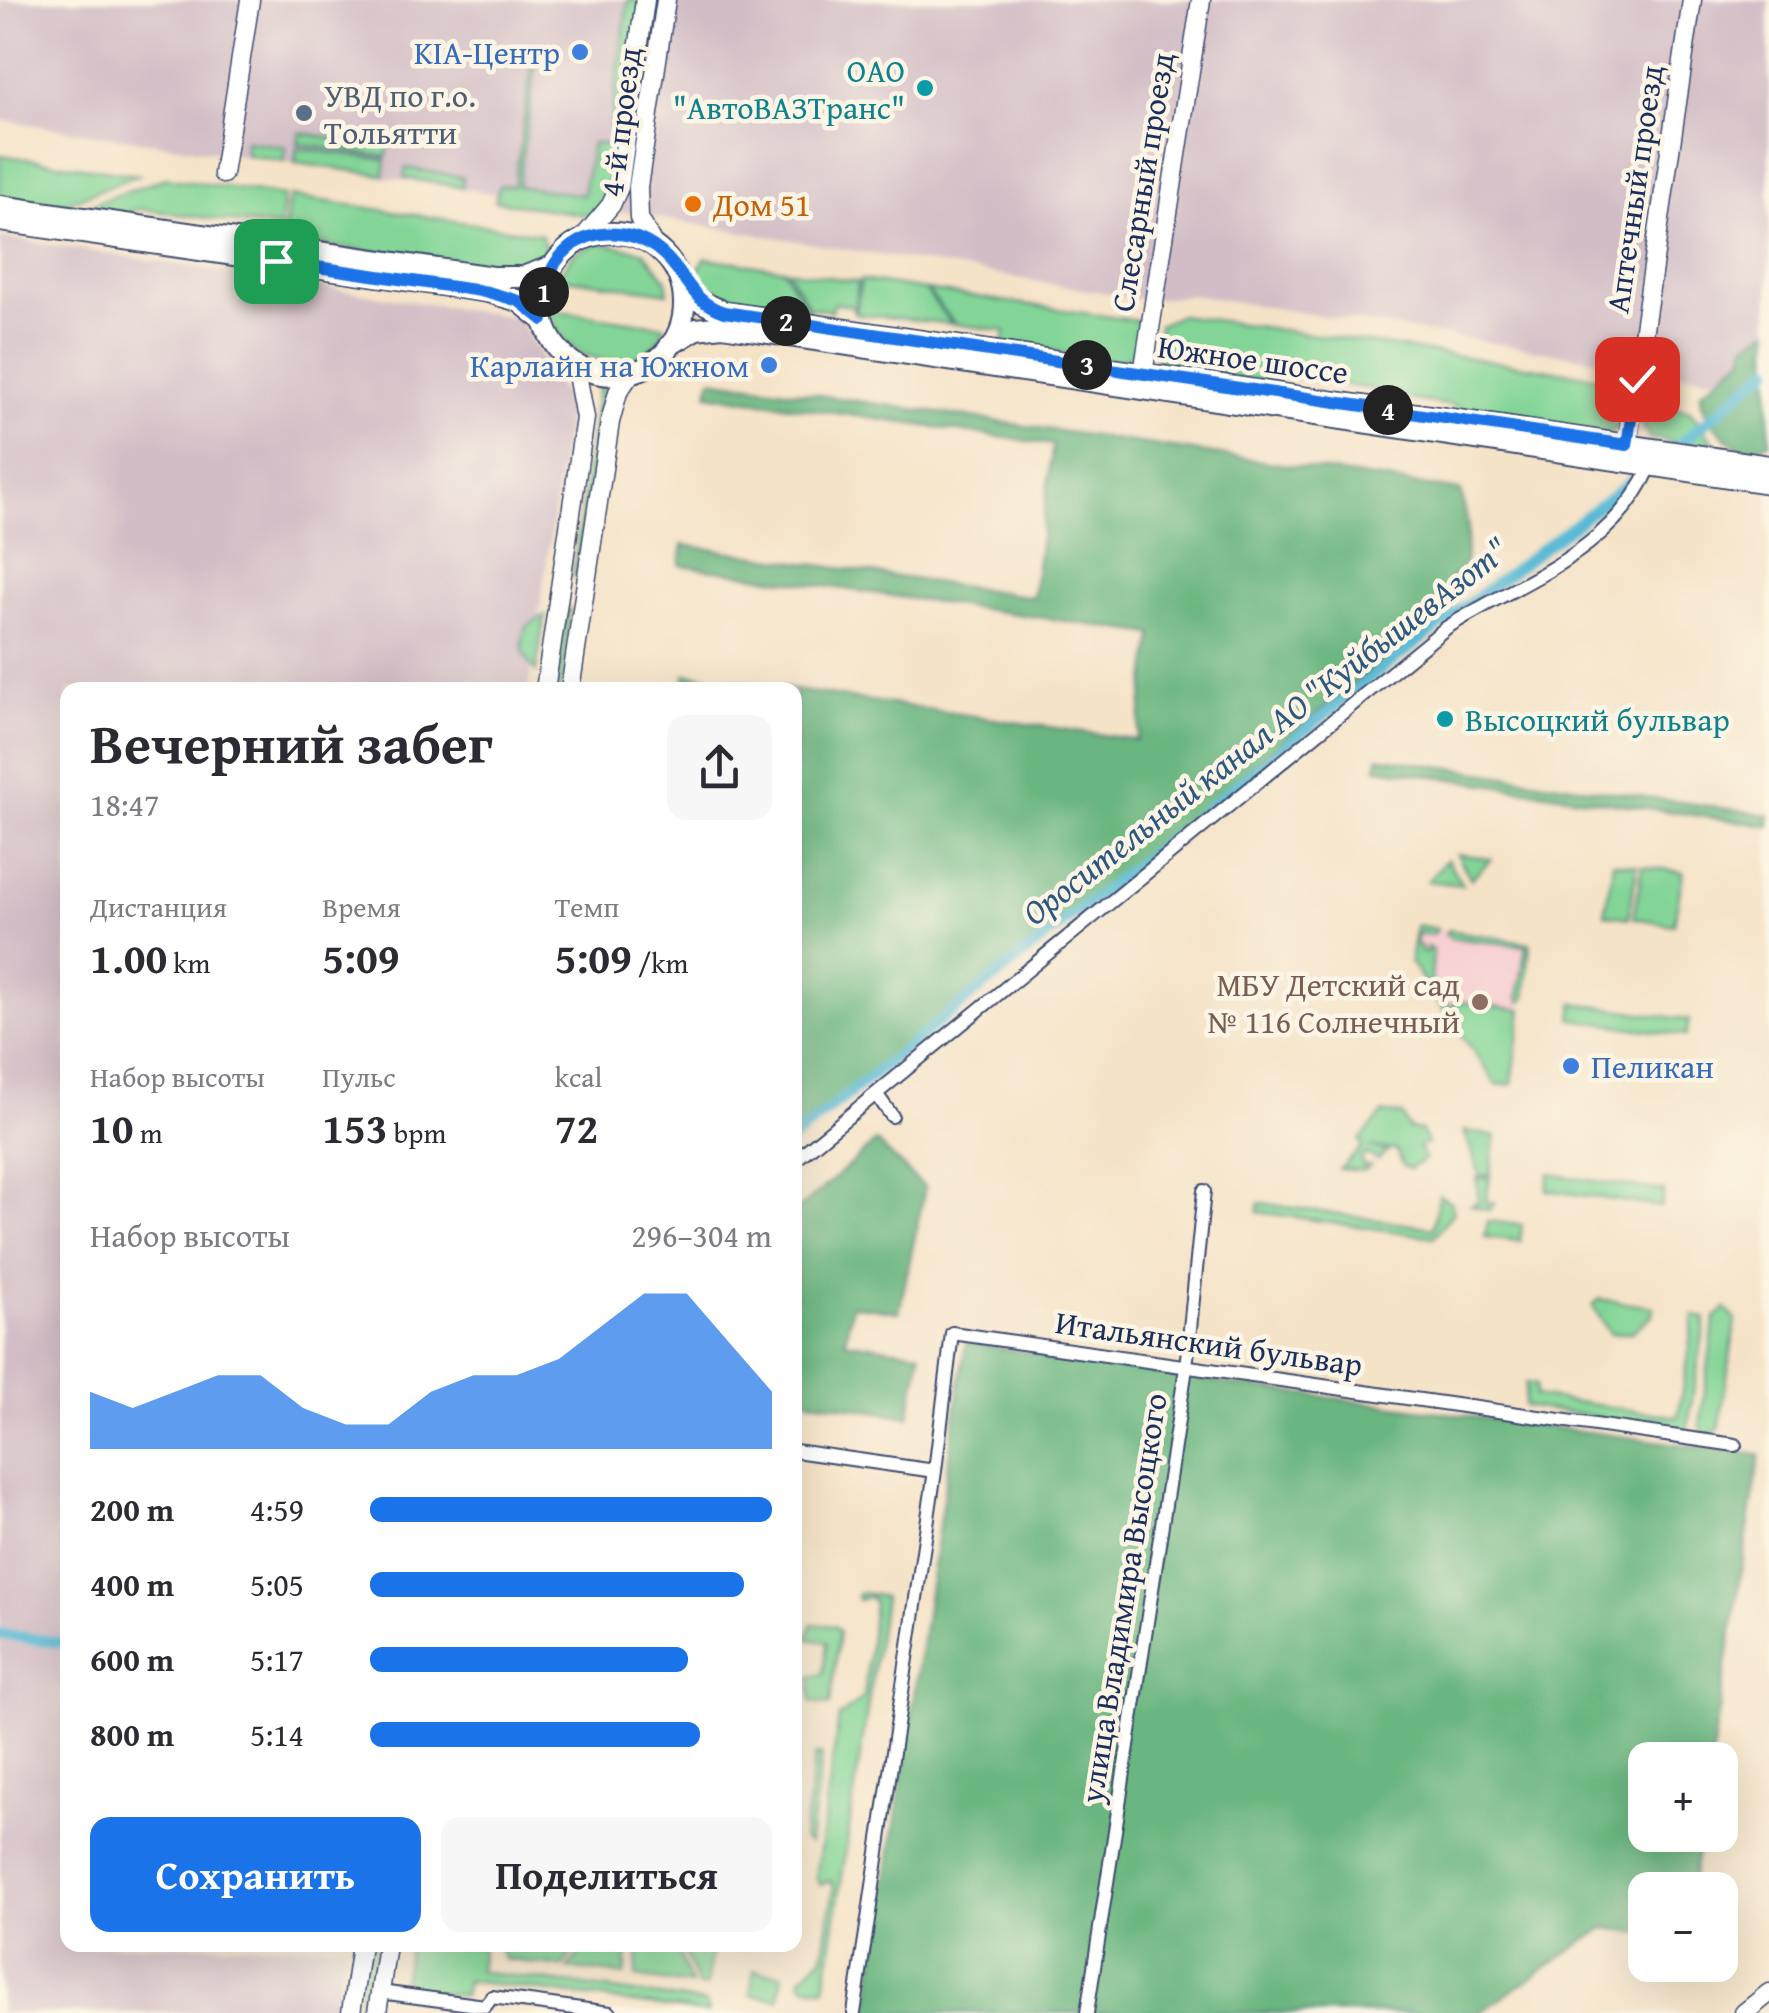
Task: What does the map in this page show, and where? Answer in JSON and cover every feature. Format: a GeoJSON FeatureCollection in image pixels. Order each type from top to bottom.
{"type":"FeatureCollection","features":[{"type":"Feature","properties":{"kind":"main road"},"geometry":{"type":"LineString","coordinates":[[223,174],[250,0]]}},
{"type":"Feature","properties":{"kind":"main road","name":"4-й проезд"},"geometry":{"type":"LineString","coordinates":[[583,238],[612,205],[620,187],[646,0]]}},
{"type":"Feature","properties":{"kind":"main road","name":"4-й проезд"},"geometry":{"type":"LineString","coordinates":[[655,248],[639,218],[638,187],[666,0]]}},
{"type":"Feature","properties":{"kind":"main road","name":"Слесарный проезд"},"geometry":{"type":"LineString","coordinates":[[1144,374],[1201,0]]}},
{"type":"Feature","properties":{"kind":"main road","name":"Аптечный проезд"},"geometry":{"type":"LineString","coordinates":[[1627,445],[1692,0]]}},
{"type":"Feature","properties":{"kind":"main road"},"geometry":{"type":"LineString","coordinates":[[0,206],[493,277],[523,277],[553,266],[583,238],[624,234],[655,248],[680,280],[684,313],[670,344],[631,373],[618,392],[610,422],[571,682]]}},
{"type":"Feature","properties":{"kind":"main road"},"geometry":{"type":"LineString","coordinates":[[0,221],[488,292],[519,301],[543,320],[556,345],[575,363],[601,373],[631,373]]}},
{"type":"Feature","properties":{"kind":"main road"},"geometry":{"type":"LineString","coordinates":[[543,320],[546,285],[553,266]]}},
{"type":"Feature","properties":{"kind":"main road","name":"Южное шоссе"},"geometry":{"type":"LineString","coordinates":[[680,280],[699,301],[724,312],[1769,466]]}},
{"type":"Feature","properties":{"kind":"main road","name":"Южное шоссе"},"geometry":{"type":"LineString","coordinates":[[670,344],[697,329],[722,326],[1769,483]]}},
{"type":"Feature","properties":{"kind":"main road"},"geometry":{"type":"LineString","coordinates":[[547,682],[586,418],[575,363]]}},
{"type":"Feature","properties":{"kind":"main road"},"geometry":{"type":"LineString","coordinates":[[559,596],[584,600]]}},
{"type":"Feature","properties":{"kind":"main road"},"geometry":{"type":"LineString","coordinates":[[351,2013],[360,1952]]}},
{"type":"Feature","properties":{"kind":"main road"},"geometry":{"type":"LineString","coordinates":[[377,2013],[386,1952]]}},
{"type":"Feature","properties":{"kind":"main road"},"geometry":{"type":"LineString","coordinates":[[1744,2013],[1769,1993]]}},
{"type":"Feature","properties":{"kind":"street"},"geometry":{"type":"LineString","coordinates":[[802,1154],[1446,628],[1538,580],[1589,544],[1630,506],[1651,466]]}},
{"type":"Feature","properties":{"kind":"street"},"geometry":{"type":"LineString","coordinates":[[877,1095],[892,1116]]}},
{"type":"Feature","properties":{"kind":"street","name":"улица Владимира Высоцкого"},"geometry":{"type":"LineString","coordinates":[[1087,2013],[1186,1368],[1204,1190]]}},
{"type":"Feature","properties":{"kind":"street","name":"Итальянский бульвар"},"geometry":{"type":"LineString","coordinates":[[935,1471],[952,1334],[1735,1445]]}},
{"type":"Feature","properties":{"kind":"street"},"geometry":{"type":"LineString","coordinates":[[802,1451],[935,1471],[854,2013]]}},
{"type":"Feature","properties":{"kind":"street"},"geometry":{"type":"LineString","coordinates":[[380,1992],[485,2006],[492,1997],[610,2013]]}},
{"type":"Feature","properties":{"kind":"shaded area"},"geometry":{"type":"Polygon","coordinates":[[[0,0],[1769,0],[1769,387],[1192,295],[1147,300],[647,216],[0,120],[0,0]]]}},
{"type":"Feature","properties":{"kind":"shaded area"},"geometry":{"type":"Polygon","coordinates":[[[0,237],[519,318],[569,406],[529,682],[60,682],[60,1952],[344,1952],[335,2013],[0,2013],[0,237]]]}},
{"type":"Feature","properties":{"kind":"shaded area","name":"МБУ Детский сад № 116 Солнечный"},"geometry":{"type":"Polygon","coordinates":[[[1416,928],[1528,944],[1510,1081],[1498,1080],[1426,983],[1428,960],[1411,958],[1416,928]]]}},
{"type":"Feature","properties":{"kind":"green space"},"geometry":{"type":"Polygon","coordinates":[[[628,0],[644,0],[618,130],[610,129],[628,0]]]}},
{"type":"Feature","properties":{"kind":"green space"},"geometry":{"type":"Polygon","coordinates":[[[532,67],[536,67],[518,186],[583,195],[592,143],[618,146],[617,186],[592,216],[495,201],[499,186],[514,185],[532,67]]]}},
{"type":"Feature","properties":{"kind":"green space"},"geometry":{"type":"Polygon","coordinates":[[[300,133],[388,146],[387,157],[298,144],[300,133]]]}},
{"type":"Feature","properties":{"kind":"green space"},"geometry":{"type":"Polygon","coordinates":[[[245,141],[286,147],[284,161],[246,155],[245,141]]]}},
{"type":"Feature","properties":{"kind":"green space"},"geometry":{"type":"Polygon","coordinates":[[[297,148],[386,160],[384,175],[295,163],[297,148]]]}},
{"type":"Feature","properties":{"kind":"green space"},"geometry":{"type":"Polygon","coordinates":[[[0,155],[138,175],[58,206],[0,198],[0,155]]]}},
{"type":"Feature","properties":{"kind":"green space"},"geometry":{"type":"Polygon","coordinates":[[[406,168],[463,177],[462,187],[404,178],[406,168]]]}},
{"type":"Feature","properties":{"kind":"green space"},"geometry":{"type":"Polygon","coordinates":[[[165,178],[284,196],[280,228],[140,209],[123,214],[81,208],[165,178]]]}},
{"type":"Feature","properties":{"kind":"green space"},"geometry":{"type":"Polygon","coordinates":[[[290,196],[541,234],[547,252],[540,263],[521,273],[283,239],[290,196]]]}},
{"type":"Feature","properties":{"kind":"green space"},"geometry":{"type":"Polygon","coordinates":[[[600,243],[644,252],[666,279],[668,293],[557,277],[574,253],[600,243]]]}},
{"type":"Feature","properties":{"kind":"green space"},"geometry":{"type":"Polygon","coordinates":[[[706,258],[783,269],[810,314],[709,298],[693,277],[706,258]]]}},
{"type":"Feature","properties":{"kind":"green space"},"geometry":{"type":"Polygon","coordinates":[[[787,270],[858,282],[854,313],[852,306],[834,303],[832,311],[809,307],[787,270]]]}},
{"type":"Feature","properties":{"kind":"green space"},"geometry":{"type":"Polygon","coordinates":[[[861,280],[925,290],[952,324],[856,314],[861,280]]]}},
{"type":"Feature","properties":{"kind":"green space"},"geometry":{"type":"Polygon","coordinates":[[[927,290],[1138,321],[1145,328],[1141,351],[1118,361],[1003,344],[1005,331],[955,324],[927,290]]]}},
{"type":"Feature","properties":{"kind":"green space"},"geometry":{"type":"Polygon","coordinates":[[[552,310],[665,326],[655,343],[640,355],[603,360],[568,344],[557,329],[552,310]]]}},
{"type":"Feature","properties":{"kind":"green space"},"geometry":{"type":"Polygon","coordinates":[[[1180,315],[1619,380],[1628,390],[1623,426],[1605,434],[1456,411],[1456,406],[1407,399],[1397,393],[1283,375],[1272,383],[1167,370],[1156,357],[1159,325],[1180,315]]]}},
{"type":"Feature","properties":{"kind":"green space"},"geometry":{"type":"Polygon","coordinates":[[[1769,329],[1769,443],[1748,452],[1716,428],[1705,410],[1701,392],[1744,357],[1746,344],[1769,329]]]}},
{"type":"Feature","properties":{"kind":"green space"},"geometry":{"type":"Polygon","coordinates":[[[711,379],[1461,491],[1468,525],[1465,563],[1394,650],[802,1136],[802,691],[1137,740],[1153,634],[680,565],[683,545],[1033,597],[1053,445],[708,394],[711,379]]]}},
{"type":"Feature","properties":{"kind":"green space"},"geometry":{"type":"Polygon","coordinates":[[[598,388],[606,390],[579,574],[573,577],[598,388]]]}},
{"type":"Feature","properties":{"kind":"green space"},"geometry":{"type":"Polygon","coordinates":[[[1656,405],[1690,411],[1718,448],[1649,438],[1641,419],[1656,405]]]}},
{"type":"Feature","properties":{"kind":"green space"},"geometry":{"type":"Polygon","coordinates":[[[570,609],[563,682],[555,682],[565,612],[570,609]]]}},
{"type":"Feature","properties":{"kind":"green space"},"geometry":{"type":"Polygon","coordinates":[[[545,615],[536,672],[525,656],[523,640],[526,627],[545,615]]]}},
{"type":"Feature","properties":{"kind":"green space"},"geometry":{"type":"Polygon","coordinates":[[[686,674],[741,682],[684,682],[686,674]]]}},
{"type":"Feature","properties":{"kind":"green space"},"geometry":{"type":"Polygon","coordinates":[[[1378,757],[1769,815],[1769,826],[1377,768],[1378,757]]]}},
{"type":"Feature","properties":{"kind":"green space"},"geometry":{"type":"Polygon","coordinates":[[[1457,854],[1491,859],[1471,879],[1457,854]]]}},
{"type":"Feature","properties":{"kind":"green space"},"geometry":{"type":"Polygon","coordinates":[[[1447,859],[1462,885],[1428,881],[1447,859]]]}},
{"type":"Feature","properties":{"kind":"green space"},"geometry":{"type":"Polygon","coordinates":[[[1613,862],[1637,865],[1629,918],[1605,914],[1613,862]]]}},
{"type":"Feature","properties":{"kind":"green space"},"geometry":{"type":"Polygon","coordinates":[[[1642,866],[1683,872],[1674,925],[1634,918],[1642,866]]]}},
{"type":"Feature","properties":{"kind":"green space"},"geometry":{"type":"Polygon","coordinates":[[[1416,925],[1437,929],[1432,935],[1418,933],[1416,945],[1421,946],[1421,952],[1426,953],[1427,947],[1433,951],[1431,980],[1446,1005],[1454,1007],[1455,1001],[1522,1010],[1512,1084],[1497,1085],[1410,962],[1416,925]]]}},
{"type":"Feature","properties":{"kind":"green space"},"geometry":{"type":"Polygon","coordinates":[[[1448,930],[1530,943],[1525,999],[1521,1003],[1518,997],[1526,946],[1451,938],[1445,934],[1448,930]]]}},
{"type":"Feature","properties":{"kind":"green space"},"geometry":{"type":"Polygon","coordinates":[[[1574,1003],[1689,1020],[1686,1036],[1572,1019],[1574,1003]]]}},
{"type":"Feature","properties":{"kind":"green space"},"geometry":{"type":"Polygon","coordinates":[[[1383,1113],[1402,1115],[1409,1129],[1421,1131],[1428,1144],[1419,1146],[1425,1159],[1410,1169],[1403,1166],[1396,1150],[1368,1147],[1388,1151],[1378,1160],[1367,1154],[1361,1158],[1363,1166],[1370,1166],[1364,1171],[1340,1169],[1363,1147],[1359,1141],[1383,1113]]]}},
{"type":"Feature","properties":{"kind":"green space"},"geometry":{"type":"Polygon","coordinates":[[[1464,1131],[1496,1136],[1490,1176],[1480,1175],[1464,1131]]]}},
{"type":"Feature","properties":{"kind":"green space"},"geometry":{"type":"Polygon","coordinates":[[[876,1142],[925,1188],[899,1312],[852,1305],[845,1341],[921,1353],[909,1417],[802,1399],[802,1206],[876,1142]]]}},
{"type":"Feature","properties":{"kind":"green space"},"geometry":{"type":"Polygon","coordinates":[[[1549,1174],[1664,1191],[1661,1207],[1547,1190],[1549,1174]]]}},
{"type":"Feature","properties":{"kind":"green space"},"geometry":{"type":"Polygon","coordinates":[[[1477,1177],[1490,1179],[1486,1202],[1494,1203],[1489,1210],[1471,1205],[1478,1201],[1477,1177]]]}},
{"type":"Feature","properties":{"kind":"green space"},"geometry":{"type":"Polygon","coordinates":[[[1439,1195],[1451,1202],[1453,1212],[1434,1237],[1258,1212],[1259,1203],[1433,1228],[1439,1195]]]}},
{"type":"Feature","properties":{"kind":"green space"},"geometry":{"type":"Polygon","coordinates":[[[1488,1221],[1522,1225],[1520,1241],[1485,1237],[1488,1221]]]}},
{"type":"Feature","properties":{"kind":"green space"},"geometry":{"type":"Polygon","coordinates":[[[1599,1299],[1653,1307],[1652,1315],[1632,1332],[1610,1334],[1592,1305],[1599,1299]]]}},
{"type":"Feature","properties":{"kind":"green space"},"geometry":{"type":"Polygon","coordinates":[[[1726,1309],[1736,1320],[1719,1428],[1708,1436],[1700,1426],[1715,1317],[1726,1309]]]}},
{"type":"Feature","properties":{"kind":"green space"},"geometry":{"type":"Polygon","coordinates":[[[1694,1316],[1706,1318],[1687,1431],[1524,1406],[1526,1383],[1536,1385],[1535,1396],[1678,1417],[1694,1316]]]}},
{"type":"Feature","properties":{"kind":"green space"},"geometry":{"type":"Polygon","coordinates":[[[966,1342],[1171,1376],[1760,1455],[1714,1742],[1628,1742],[1628,1852],[1697,1852],[1694,1872],[1628,1872],[1628,1931],[1604,1928],[1479,2013],[867,2013],[966,1342]]]}},
{"type":"Feature","properties":{"kind":"green space"},"geometry":{"type":"Polygon","coordinates":[[[857,1595],[884,1597],[825,1989],[803,1985],[800,1978],[823,1957],[834,1887],[830,1881],[820,1885],[816,1877],[839,1717],[864,1697],[874,1603],[870,1597],[858,1600],[857,1595]]]}},
{"type":"Feature","properties":{"kind":"green space"},"geometry":{"type":"Polygon","coordinates":[[[812,1624],[834,1626],[839,1631],[830,1705],[811,1702],[810,1677],[823,1674],[827,1642],[807,1639],[812,1624]]]}},
{"type":"Feature","properties":{"kind":"green space"},"geometry":{"type":"Polygon","coordinates":[[[815,1755],[822,1756],[809,1843],[803,1839],[815,1755]]]}},
{"type":"Feature","properties":{"kind":"green space"},"geometry":{"type":"Polygon","coordinates":[[[366,1952],[375,1952],[367,2013],[357,2013],[366,1952]]]}},
{"type":"Feature","properties":{"kind":"green space"},"geometry":{"type":"Polygon","coordinates":[[[408,1952],[481,1952],[479,1971],[705,2003],[709,2013],[466,1981],[463,1996],[402,1987],[408,1952]]]}},
{"type":"Feature","properties":{"kind":"green space"},"geometry":{"type":"Polygon","coordinates":[[[501,1952],[574,1952],[562,1967],[503,1959],[501,1952]]]}},
{"type":"Feature","properties":{"kind":"green space"},"geometry":{"type":"Polygon","coordinates":[[[581,1952],[628,1952],[625,1975],[568,1968],[581,1952]]]}},
{"type":"Feature","properties":{"kind":"green space"},"geometry":{"type":"Polygon","coordinates":[[[638,1952],[679,1952],[691,1985],[636,1977],[638,1952]]]}},
{"type":"Feature","properties":{"kind":"green space"},"geometry":{"type":"Polygon","coordinates":[[[685,1952],[712,1952],[706,1987],[698,1986],[685,1952]]]}},
{"type":"Feature","properties":{"kind":"green space"},"geometry":{"type":"Polygon","coordinates":[[[754,1970],[783,1974],[779,1999],[751,1995],[754,1970]]]}},
{"type":"Feature","properties":{"kind":"waterway","name":"Оросительный канал АО \"КуйбышевАзот\""},"geometry":{"type":"LineString","coordinates":[[1673,450],[1769,368]]}},
{"type":"Feature","properties":{"kind":"waterway","name":"Оросительный канал АО \"КуйбышевАзот\""},"geometry":{"type":"LineString","coordinates":[[802,1131],[1391,662],[1647,470]]}},
{"type":"Feature","properties":{"kind":"waterway","name":"Оросительный канал АО \"КуйбышевАзот\""},"geometry":{"type":"LineString","coordinates":[[0,1634],[60,1643]]}},
{"type":"Feature","properties":{"kind":"place","name":"KIA-Центр"},"geometry":{"type":"Point","coordinates":[580,52]}},
{"type":"Feature","properties":{"kind":"place","name":"ОАО \"АвтоВАЗТранс\""},"geometry":{"type":"Point","coordinates":[925,88]}},
{"type":"Feature","properties":{"kind":"place","name":"УВД по г.о. Тольятти"},"geometry":{"type":"Point","coordinates":[304,113]}},
{"type":"Feature","properties":{"kind":"place","name":"Дом 51"},"geometry":{"type":"Point","coordinates":[693,204]}},
{"type":"Feature","properties":{"kind":"place","name":"Карлайн на Южном"},"geometry":{"type":"Point","coordinates":[769,365]}},
{"type":"Feature","properties":{"kind":"place","name":"Высоцкий бульвар"},"geometry":{"type":"Point","coordinates":[1445,719]}},
{"type":"Feature","properties":{"kind":"place","name":"МБУ Детский сад № 116 Солнечный"},"geometry":{"type":"Point","coordinates":[1480,1002]}},
{"type":"Feature","properties":{"kind":"place","name":"Пеликан"},"geometry":{"type":"Point","coordinates":[1571,1066]}},
{"type":"Feature","properties":{"kind":"route"},"geometry":{"type":"LineString","coordinates":[[276,261],[507,296],[528,306],[543,320],[548,276],[558,258],[583,238],[624,234],[647,242],[664,255],[699,301],[724,312],[1627,445],[1637,379]]}}]}
